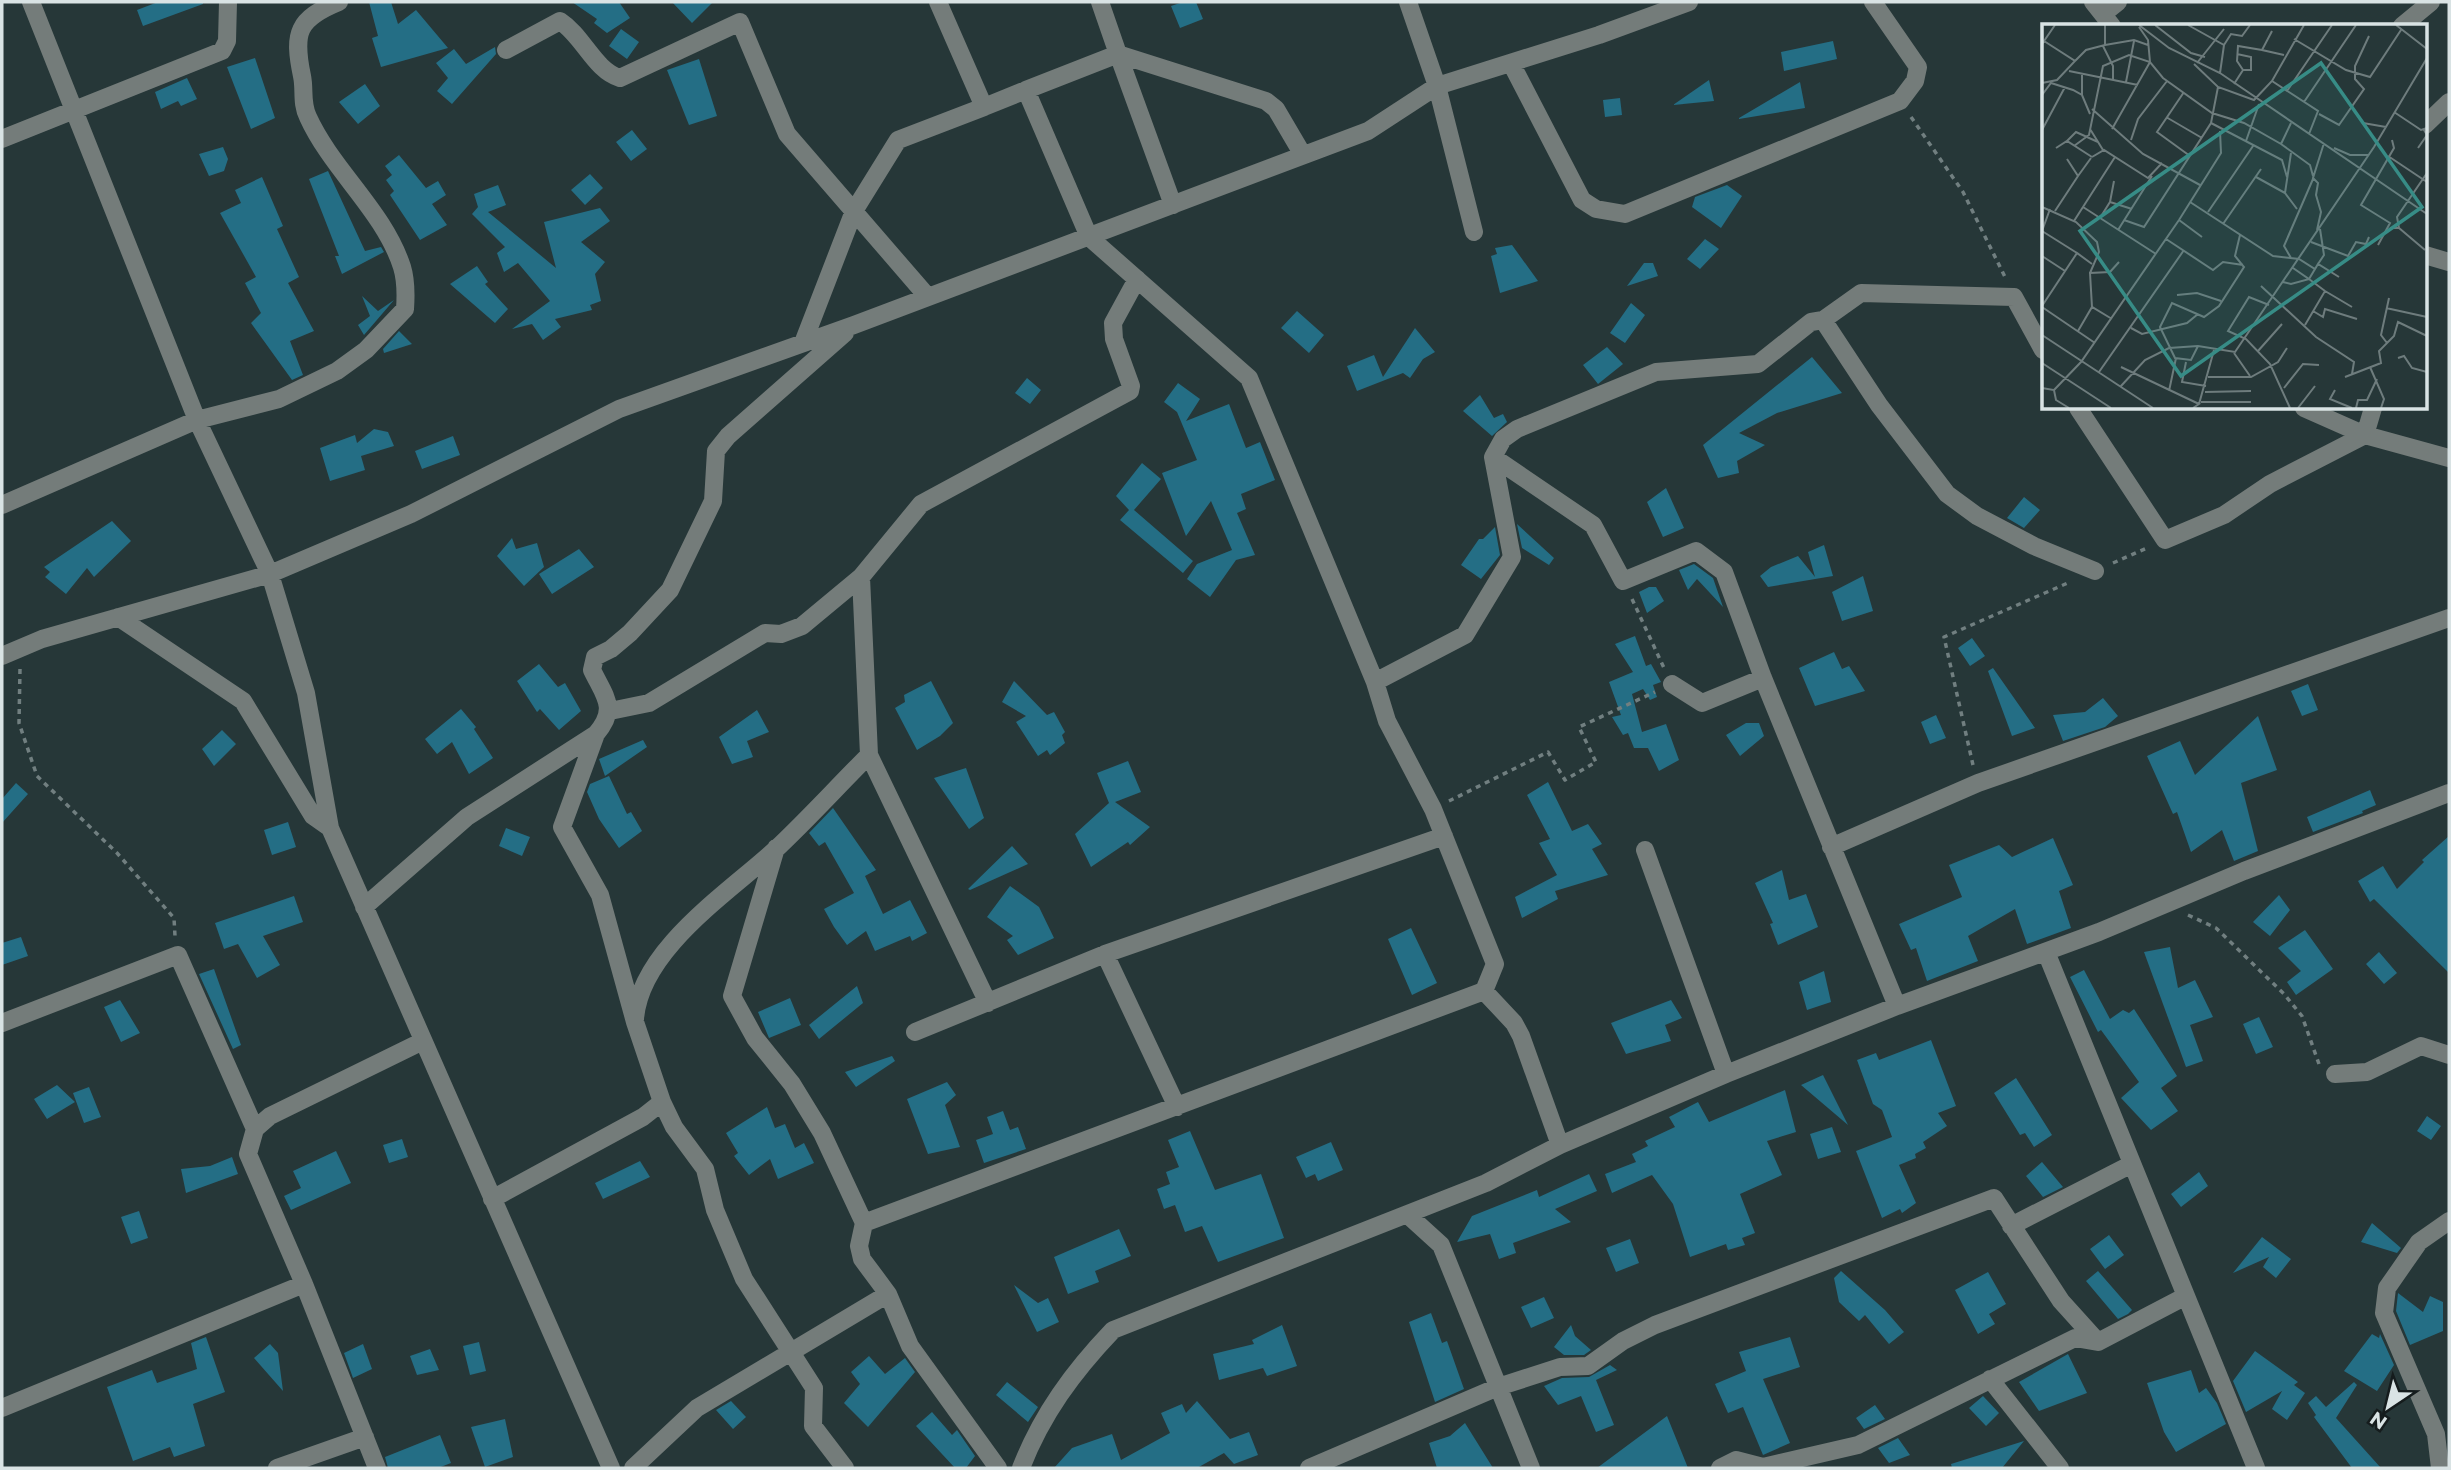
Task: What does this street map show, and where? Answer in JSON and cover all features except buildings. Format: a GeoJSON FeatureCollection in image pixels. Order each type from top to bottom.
{"type":"FeatureCollection","features":[{"type":"Feature","properties":{"kind":"street"},"geometry":{"type":"LineString","coordinates":[[31,2],[72,112],[197,420],[270,574],[306,693],[330,828],[611,1468]]}},
{"type":"Feature","properties":{"kind":"street"},"geometry":{"type":"LineString","coordinates":[[2,139],[222,51],[228,41],[228,2]]}},
{"type":"Feature","properties":{"kind":"street"},"geometry":{"type":"LineString","coordinates":[[939,2],[984,107]]}},
{"type":"Feature","properties":{"kind":"street"},"geometry":{"type":"LineString","coordinates":[[1100,2],[1173,205]]}},
{"type":"Feature","properties":{"kind":"street"},"geometry":{"type":"LineString","coordinates":[[1408,2],[1437,86],[1474,232]]}},
{"type":"Feature","properties":{"kind":"street"},"geometry":{"type":"LineString","coordinates":[[2,656],[118,617],[270,574],[411,514],[619,408],[854,325],[1368,131],[1437,86],[1689,2]]}},
{"type":"Feature","properties":{"kind":"street"},"geometry":{"type":"LineString","coordinates":[[1511,63],[1583,200],[1612,214],[1625,214],[1900,101],[1915,81],[1918,67],[1873,2]]}},
{"type":"Feature","properties":{"kind":"street"},"geometry":{"type":"LineString","coordinates":[[2103,14],[2118,2]]}},
{"type":"Feature","properties":{"kind":"street"},"geometry":{"type":"LineString","coordinates":[[2404,24],[2431,2]]}},
{"type":"Feature","properties":{"kind":"street"},"geometry":{"type":"LineString","coordinates":[[2,505],[197,420],[279,399],[337,371],[366,350],[405,309],[402,267],[391,244],[318,134],[302,101],[304,86],[296,47],[306,19],[325,4]]}},
{"type":"Feature","properties":{"kind":"street"},"geometry":{"type":"LineString","coordinates":[[506,50],[560,21],[575,31],[609,75],[620,78],[740,22],[787,134],[928,296]]}},
{"type":"Feature","properties":{"kind":"street"},"geometry":{"type":"LineString","coordinates":[[803,343],[854,211],[898,140],[1118,54],[1266,101],[1276,109],[1303,155]]}},
{"type":"Feature","properties":{"kind":"street"},"geometry":{"type":"LineString","coordinates":[[864,1223],[1484,991],[1495,964],[1433,809],[1387,721],[1376,682],[1249,378],[1089,237],[1026,90]]}},
{"type":"Feature","properties":{"kind":"street"},"geometry":{"type":"LineString","coordinates":[[2426,124],[2449,102]]}},
{"type":"Feature","properties":{"kind":"street"},"geometry":{"type":"LineString","coordinates":[[2426,256],[2449,262]]}},
{"type":"Feature","properties":{"kind":"street"},"geometry":{"type":"LineString","coordinates":[[610,711],[649,703],[765,633],[781,634],[802,626],[861,578],[921,504],[1130,391],[1131,386],[1114,339],[1113,323],[1137,279]]}},
{"type":"Feature","properties":{"kind":"street"},"geometry":{"type":"LineString","coordinates":[[1376,682],[1465,635],[1512,556],[1493,457],[1503,439],[1517,429],[1656,372],[1758,364],[1811,322],[1823,320],[1861,293],[2014,297],[2042,346]]}},
{"type":"Feature","properties":{"kind":"street"},"geometry":{"type":"LineString","coordinates":[[1823,320],[1886,416],[1947,494],[1977,516],[2034,546],[2095,571]]}},
{"type":"Feature","properties":{"kind":"street"},"geometry":{"type":"LineString","coordinates":[[845,1468],[813,1426],[814,1388],[793,1351],[744,1279],[715,1210],[705,1169],[674,1127],[662,1102],[635,1022],[600,895],[562,827],[596,734],[608,719],[610,711],[592,670],[592,662],[595,657],[611,649],[630,633],[670,590],[712,500],[716,451],[728,436],[854,325]]}},
{"type":"Feature","properties":{"kind":"street"},"geometry":{"type":"LineString","coordinates":[[2079,410],[2165,540],[2224,514],[2270,484],[2365,435],[2372,410]]}},
{"type":"Feature","properties":{"kind":"street"},"geometry":{"type":"LineString","coordinates":[[2309,410],[2365,435],[2449,458]]}},
{"type":"Feature","properties":{"kind":"street"},"geometry":{"type":"LineString","coordinates":[[1493,457],[1593,524],[1623,581],[1696,551],[1724,572],[1763,678],[1897,1006]]}},
{"type":"Feature","properties":{"kind":"street"},"geometry":{"type":"LineString","coordinates":[[861,578],[869,755],[988,1003]]}},
{"type":"Feature","properties":{"kind":"street"},"geometry":{"type":"LineString","coordinates":[[118,617],[243,701],[313,816],[330,828]]}},
{"type":"Feature","properties":{"kind":"street"},"geometry":{"type":"LineString","coordinates":[[1831,847],[1978,783],[2449,618]]}},
{"type":"Feature","properties":{"kind":"street"},"geometry":{"type":"LineString","coordinates":[[1672,684],[1702,703],[1763,678]]}},
{"type":"Feature","properties":{"kind":"street"},"geometry":{"type":"LineString","coordinates":[[365,907],[467,817],[596,734]]}},
{"type":"Feature","properties":{"kind":"street"},"geometry":{"type":"LineString","coordinates":[[635,1022],[636,1003],[665,951],[776,849],[869,755]]}},
{"type":"Feature","properties":{"kind":"street"},"geometry":{"type":"LineString","coordinates":[[1021,1468],[1036,1429],[1074,1370],[1113,1329],[1486,1183],[1560,1145],[1726,1074],[1897,1006],[2167,906],[2244,871],[2449,793]]}},
{"type":"Feature","properties":{"kind":"street"},"geometry":{"type":"LineString","coordinates":[[915,1032],[1105,954],[1444,836]]}},
{"type":"Feature","properties":{"kind":"street"},"geometry":{"type":"LineString","coordinates":[[776,849],[732,996],[755,1038],[792,1084],[822,1133],[864,1223],[859,1246],[862,1259],[888,1294],[910,1346],[998,1468]]}},
{"type":"Feature","properties":{"kind":"street"},"geometry":{"type":"LineString","coordinates":[[1645,850],[1726,1074]]}},
{"type":"Feature","properties":{"kind":"street"},"geometry":{"type":"LineString","coordinates":[[2046,952],[2253,1467]]}},
{"type":"Feature","properties":{"kind":"street"},"geometry":{"type":"LineString","coordinates":[[1105,954],[1177,1107]]}},
{"type":"Feature","properties":{"kind":"street"},"geometry":{"type":"LineString","coordinates":[[2,1023],[177,955],[255,1129]]}},
{"type":"Feature","properties":{"kind":"street"},"geometry":{"type":"LineString","coordinates":[[1484,991],[1518,1030],[1560,1145]]}},
{"type":"Feature","properties":{"kind":"street"},"geometry":{"type":"LineString","coordinates":[[377,1468],[304,1284],[248,1154],[255,1129],[270,1116],[423,1041]]}},
{"type":"Feature","properties":{"kind":"street"},"geometry":{"type":"LineString","coordinates":[[2335,1074],[2367,1072],[2421,1046],[2449,1055]]}},
{"type":"Feature","properties":{"kind":"street"},"geometry":{"type":"LineString","coordinates":[[492,1199],[642,1117],[662,1102]]}},
{"type":"Feature","properties":{"kind":"street"},"geometry":{"type":"LineString","coordinates":[[2011,1226],[2132,1164]]}},
{"type":"Feature","properties":{"kind":"street"},"geometry":{"type":"LineString","coordinates":[[1309,1468],[1343,1461],[1498,1387],[1560,1367],[1588,1366],[1623,1340],[1655,1325],[1994,1198],[2061,1301],[2098,1342]]}},
{"type":"Feature","properties":{"kind":"street"},"geometry":{"type":"LineString","coordinates":[[1408,1215],[1441,1245],[1531,1468]]}},
{"type":"Feature","properties":{"kind":"street"},"geometry":{"type":"LineString","coordinates":[[2440,1468],[2436,1434],[2384,1313],[2387,1288],[2420,1242],[2449,1222]]}},
{"type":"Feature","properties":{"kind":"street"},"geometry":{"type":"LineString","coordinates":[[2,1408],[304,1284]]}},
{"type":"Feature","properties":{"kind":"street"},"geometry":{"type":"LineString","coordinates":[[633,1468],[697,1408],[888,1294]]}},
{"type":"Feature","properties":{"kind":"street"},"geometry":{"type":"LineString","coordinates":[[1720,1468],[1736,1460],[1763,1467],[1858,1445],[2075,1338],[2098,1342],[2186,1296]]}},
{"type":"Feature","properties":{"kind":"street"},"geometry":{"type":"LineString","coordinates":[[1990,1379],[2060,1468]]}},
{"type":"Feature","properties":{"kind":"street"},"geometry":{"type":"LineString","coordinates":[[277,1468],[365,1437]]}},
{"type":"Feature","properties":{"kind":"path"},"geometry":{"type":"LineString","coordinates":[[1900,101],[1963,192],[2014,297]]}},
{"type":"Feature","properties":{"kind":"path"},"geometry":{"type":"LineString","coordinates":[[1978,783],[1944,637],[2165,540]]}},
{"type":"Feature","properties":{"kind":"path"},"geometry":{"type":"LineString","coordinates":[[1433,809],[1548,752],[1565,780],[1595,762],[1579,727],[1672,684],[1623,581]]}},
{"type":"Feature","properties":{"kind":"path"},"geometry":{"type":"LineString","coordinates":[[21,648],[19,723],[37,776],[117,853],[173,918],[177,955]]}},
{"type":"Feature","properties":{"kind":"path"},"geometry":{"type":"LineString","coordinates":[[2167,906],[2216,928],[2284,994],[2306,1026],[2317,1062],[2335,1074]]}}]}
